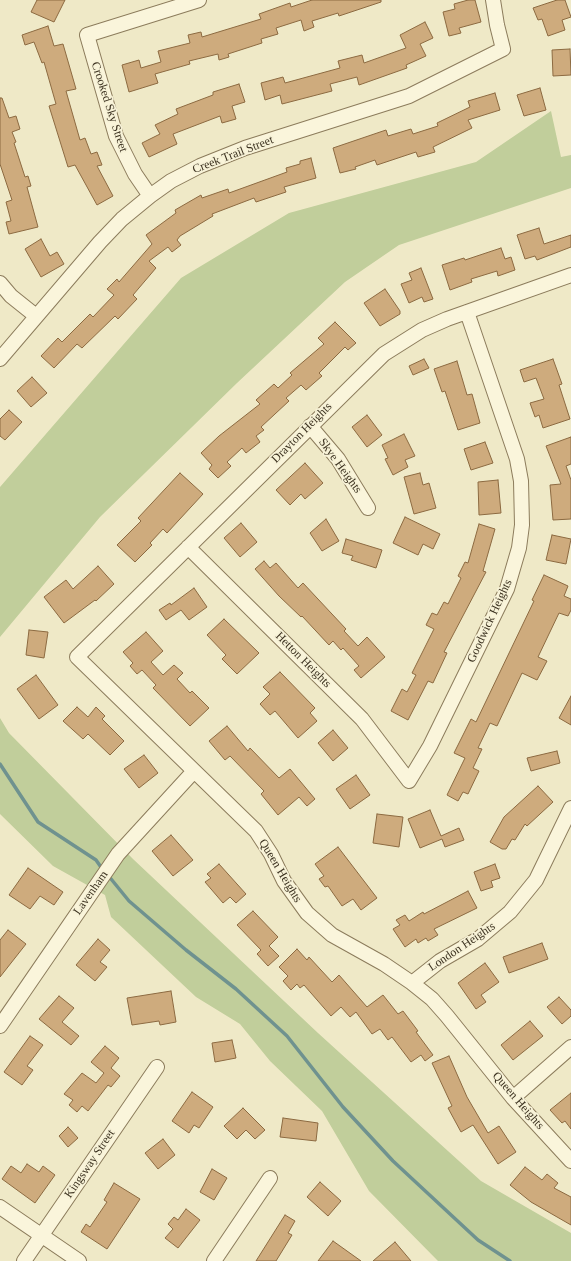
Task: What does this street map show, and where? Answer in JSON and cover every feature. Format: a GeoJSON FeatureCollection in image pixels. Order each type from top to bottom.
{"type":"FeatureCollection","features":[{"type":"Feature","properties":{"kind":"street","name":"Crooked Sky Street"},"geometry":{"type":"LineString","coordinates":[[150,196],[134,174],[116,136],[87,35],[199,0]]}},
{"type":"Feature","properties":{"kind":"street","name":"Creek Trail Street"},"geometry":{"type":"LineString","coordinates":[[0,359],[100,242],[122,219],[171,181],[200,166],[244,148],[409,96],[504,49],[492,0]]}},
{"type":"Feature","properties":{"kind":"street","name":"Drayton Heights"},"geometry":{"type":"LineString","coordinates":[[77,657],[384,354],[422,330],[467,312],[571,275]]}},
{"type":"Feature","properties":{"kind":"street"},"geometry":{"type":"LineString","coordinates":[[0,283],[11,296],[36,316]]}},
{"type":"Feature","properties":{"kind":"street","name":"Goodwick Heights"},"geometry":{"type":"LineString","coordinates":[[409,781],[430,746],[507,589],[519,548],[522,525],[521,481],[517,459],[467,312]]}},
{"type":"Feature","properties":{"kind":"street","name":"Skye Heights"},"geometry":{"type":"LineString","coordinates":[[310,426],[338,459],[368,508]]}},
{"type":"Feature","properties":{"kind":"street","name":"Hetton Heights"},"geometry":{"type":"LineString","coordinates":[[188,546],[362,719],[409,781]]}},
{"type":"Feature","properties":{"kind":"street","name":"Queen Heights"},"geometry":{"type":"LineString","coordinates":[[77,657],[256,832],[271,854],[293,897],[318,923],[347,945],[384,964],[412,983],[448,1016],[513,1098],[571,1161]]}},
{"type":"Feature","properties":{"kind":"street","name":"Lavenham"},"geometry":{"type":"LineString","coordinates":[[0,1026],[118,854],[194,772]]}},
{"type":"Feature","properties":{"kind":"street","name":"London Heights"},"geometry":{"type":"LineString","coordinates":[[412,983],[440,961],[478,939],[510,912],[536,880],[571,808]]}},
{"type":"Feature","properties":{"kind":"street"},"geometry":{"type":"LineString","coordinates":[[513,1098],[571,1047]]}},
{"type":"Feature","properties":{"kind":"street","name":"Kingsway Street"},"geometry":{"type":"LineString","coordinates":[[24,1261],[157,1067]]}},
{"type":"Feature","properties":{"kind":"street"},"geometry":{"type":"LineString","coordinates":[[214,1261],[270,1178]]}},
{"type":"Feature","properties":{"kind":"street"},"geometry":{"type":"LineString","coordinates":[[0,1207],[79,1261]]}},
{"type":"Feature","properties":{"kind":"green space"},"geometry":{"type":"Polygon","coordinates":[[[551,111],[561,157],[571,155],[571,188],[399,245],[345,282],[237,383],[100,517],[0,637],[0,487],[181,278],[289,213],[476,162],[551,111]]]}},
{"type":"Feature","properties":{"kind":"green space"},"geometry":{"type":"Polygon","coordinates":[[[0,718],[9,733],[133,859],[318,1033],[481,1181],[571,1233],[571,1261],[438,1261],[369,1191],[322,1111],[270,1061],[240,1024],[196,997],[111,917],[105,895],[53,866],[0,814],[0,718]]]}},
{"type":"Feature","properties":{"kind":"building"},"geometry":{"type":"Polygon","coordinates":[[[37,0],[65,0],[54,22],[31,12],[37,0]]]}},
{"type":"Feature","properties":{"kind":"building"},"geometry":{"type":"Polygon","coordinates":[[[312,0],[381,0],[381,2],[339,16],[338,13],[312,21],[314,27],[304,31],[301,20],[276,28],[278,34],[261,39],[262,43],[228,54],[229,57],[219,60],[218,54],[189,61],[190,64],[155,74],[158,83],[129,92],[122,65],[139,60],[141,68],[161,62],[158,51],[190,43],[188,35],[201,32],[202,37],[261,19],[259,14],[290,3],[291,7],[312,0]]]}},
{"type":"Feature","properties":{"kind":"building"},"geometry":{"type":"Polygon","coordinates":[[[468,0],[475,0],[481,22],[459,28],[461,33],[449,36],[443,12],[455,9],[454,4],[468,0]]]}},
{"type":"Feature","properties":{"kind":"building"},"geometry":{"type":"Polygon","coordinates":[[[557,0],[565,0],[571,17],[562,20],[565,30],[548,36],[542,19],[538,20],[533,8],[557,0]]]}},
{"type":"Feature","properties":{"kind":"building"},"geometry":{"type":"Polygon","coordinates":[[[425,22],[433,38],[420,44],[426,56],[406,65],[407,68],[359,85],[357,77],[330,84],[332,91],[282,104],[280,95],[265,100],[261,83],[283,77],[285,83],[340,68],[338,61],[362,55],[364,63],[406,48],[400,35],[425,22]]]}},
{"type":"Feature","properties":{"kind":"building"},"geometry":{"type":"Polygon","coordinates":[[[48,26],[54,46],[63,44],[76,89],[66,91],[80,140],[85,138],[91,154],[97,152],[102,165],[97,166],[113,196],[97,205],[75,165],[68,167],[49,106],[56,104],[44,62],[42,63],[34,42],[25,45],[22,35],[48,26]]]}},
{"type":"Feature","properties":{"kind":"building"},"geometry":{"type":"Polygon","coordinates":[[[570,49],[571,75],[553,76],[552,50],[570,49]]]}},
{"type":"Feature","properties":{"kind":"building"},"geometry":{"type":"Polygon","coordinates":[[[239,84],[245,102],[232,106],[236,119],[222,123],[220,116],[173,134],[177,144],[149,157],[142,143],[160,134],[155,125],[178,114],[176,109],[213,95],[213,92],[239,84]]]}},
{"type":"Feature","properties":{"kind":"building"},"geometry":{"type":"Polygon","coordinates":[[[540,88],[546,110],[524,116],[517,95],[540,88]]]}},
{"type":"Feature","properties":{"kind":"building"},"geometry":{"type":"Polygon","coordinates":[[[495,93],[500,110],[468,120],[472,128],[433,147],[435,152],[418,157],[416,152],[377,165],[375,160],[355,167],[356,169],[340,173],[333,148],[386,130],[388,136],[411,129],[413,134],[438,126],[437,123],[470,107],[468,101],[495,93]]]}},
{"type":"Feature","properties":{"kind":"building"},"geometry":{"type":"Polygon","coordinates":[[[0,98],[2,98],[9,118],[16,116],[20,129],[12,132],[16,142],[14,143],[25,177],[28,176],[31,186],[27,187],[38,227],[9,234],[6,222],[11,221],[6,202],[12,200],[0,164],[0,98]]]}},
{"type":"Feature","properties":{"kind":"building"},"geometry":{"type":"Polygon","coordinates":[[[311,158],[316,178],[284,187],[286,192],[256,202],[254,198],[212,214],[213,216],[180,236],[177,240],[181,245],[172,252],[168,247],[149,261],[156,268],[133,295],[137,299],[118,319],[115,316],[82,348],[77,344],[54,368],[41,356],[58,338],[62,342],[90,314],[93,317],[114,295],[107,289],[117,279],[119,282],[152,244],[146,235],[176,213],[175,210],[201,195],[202,198],[228,189],[229,193],[287,172],[286,168],[300,164],[300,161],[311,158]]]}},
{"type":"Feature","properties":{"kind":"building"},"geometry":{"type":"Polygon","coordinates":[[[539,228],[544,244],[571,235],[571,247],[537,260],[535,256],[525,259],[517,235],[539,228]]]}},
{"type":"Feature","properties":{"kind":"building"},"geometry":{"type":"Polygon","coordinates":[[[41,239],[50,256],[57,252],[64,264],[41,277],[25,249],[41,239]]]}},
{"type":"Feature","properties":{"kind":"building"},"geometry":{"type":"Polygon","coordinates":[[[501,248],[505,259],[511,257],[515,270],[498,276],[497,271],[471,279],[472,282],[450,290],[442,265],[464,258],[465,260],[501,248]]]}},
{"type":"Feature","properties":{"kind":"building"},"geometry":{"type":"Polygon","coordinates":[[[421,268],[433,299],[424,302],[422,297],[409,303],[401,284],[412,280],[409,273],[421,268]]]}},
{"type":"Feature","properties":{"kind":"building"},"geometry":{"type":"Polygon","coordinates":[[[385,289],[400,311],[400,314],[380,326],[364,303],[385,289]]]}},
{"type":"Feature","properties":{"kind":"building"},"geometry":{"type":"Polygon","coordinates":[[[335,322],[356,343],[348,350],[345,347],[319,373],[322,376],[306,390],[301,385],[286,398],[289,401],[261,427],[264,430],[256,436],[260,442],[246,453],[242,448],[227,462],[231,466],[218,478],[209,469],[212,465],[201,453],[219,436],[260,404],[256,400],[274,384],[278,388],[292,375],[290,373],[324,344],[318,338],[335,322]]]}},
{"type":"Feature","properties":{"kind":"building"},"geometry":{"type":"Polygon","coordinates":[[[424,359],[429,368],[413,375],[409,366],[424,359]]]}},
{"type":"Feature","properties":{"kind":"building"},"geometry":{"type":"Polygon","coordinates":[[[553,359],[562,384],[559,385],[570,419],[543,428],[539,415],[535,417],[530,403],[544,399],[536,378],[524,382],[520,370],[553,359]]]}},
{"type":"Feature","properties":{"kind":"building"},"geometry":{"type":"Polygon","coordinates":[[[457,361],[467,395],[472,394],[480,423],[458,430],[445,391],[442,392],[434,369],[457,361]]]}},
{"type":"Feature","properties":{"kind":"building"},"geometry":{"type":"Polygon","coordinates":[[[32,377],[47,393],[31,407],[17,391],[32,377]]]}},
{"type":"Feature","properties":{"kind":"building"},"geometry":{"type":"Polygon","coordinates":[[[9,410],[22,422],[5,440],[0,436],[0,419],[9,410]]]}},
{"type":"Feature","properties":{"kind":"building"},"geometry":{"type":"Polygon","coordinates":[[[367,415],[382,435],[367,447],[352,427],[367,415]]]}},
{"type":"Feature","properties":{"kind":"building"},"geometry":{"type":"Polygon","coordinates":[[[404,434],[415,456],[405,460],[408,467],[393,475],[385,459],[388,458],[382,445],[404,434]]]}},
{"type":"Feature","properties":{"kind":"building"},"geometry":{"type":"Polygon","coordinates":[[[571,437],[571,464],[566,466],[571,480],[571,519],[553,520],[550,485],[561,484],[546,446],[571,437]]]}},
{"type":"Feature","properties":{"kind":"building"},"geometry":{"type":"Polygon","coordinates":[[[485,442],[493,463],[471,470],[464,449],[485,442]]]}},
{"type":"Feature","properties":{"kind":"building"},"geometry":{"type":"Polygon","coordinates":[[[305,463],[323,483],[305,499],[301,494],[290,505],[276,490],[305,463]]]}},
{"type":"Feature","properties":{"kind":"building"},"geometry":{"type":"Polygon","coordinates":[[[180,473],[203,494],[167,533],[163,529],[150,543],[152,545],[135,562],[117,545],[141,521],[138,518],[180,473]]]}},
{"type":"Feature","properties":{"kind":"building"},"geometry":{"type":"Polygon","coordinates":[[[420,473],[423,485],[429,483],[436,508],[414,514],[404,477],[420,473]]]}},
{"type":"Feature","properties":{"kind":"building"},"geometry":{"type":"Polygon","coordinates":[[[498,480],[501,513],[479,515],[478,482],[498,480]]]}},
{"type":"Feature","properties":{"kind":"building"},"geometry":{"type":"Polygon","coordinates":[[[405,517],[440,534],[433,549],[423,544],[418,555],[393,543],[405,517]]]}},
{"type":"Feature","properties":{"kind":"building"},"geometry":{"type":"Polygon","coordinates":[[[326,519],[339,541],[322,551],[310,533],[326,519]]]}},
{"type":"Feature","properties":{"kind":"building"},"geometry":{"type":"Polygon","coordinates":[[[241,523],[257,542],[240,557],[224,538],[241,523]]]}},
{"type":"Feature","properties":{"kind":"building"},"geometry":{"type":"Polygon","coordinates":[[[479,524],[495,529],[483,571],[486,572],[444,652],[447,653],[433,683],[428,681],[408,720],[391,711],[402,689],[407,692],[416,675],[412,673],[434,629],[426,625],[432,613],[437,615],[444,602],[448,604],[461,578],[458,576],[465,562],[468,563],[479,524]]]}},
{"type":"Feature","properties":{"kind":"building"},"geometry":{"type":"Polygon","coordinates":[[[552,535],[571,539],[566,564],[546,560],[552,535]]]}},
{"type":"Feature","properties":{"kind":"building"},"geometry":{"type":"Polygon","coordinates":[[[346,539],[382,550],[376,568],[351,560],[353,556],[342,553],[346,539]]]}},
{"type":"Feature","properties":{"kind":"building"},"geometry":{"type":"Polygon","coordinates":[[[264,561],[270,568],[276,563],[298,588],[303,583],[346,629],[344,631],[358,646],[367,637],[385,657],[361,678],[354,670],[359,666],[343,648],[341,650],[333,641],[329,645],[302,616],[301,617],[279,596],[255,569],[264,561]]]}},
{"type":"Feature","properties":{"kind":"building"},"geometry":{"type":"Polygon","coordinates":[[[98,566],[114,584],[96,601],[95,600],[64,623],[44,597],[66,580],[73,589],[98,566]]]}},
{"type":"Feature","properties":{"kind":"building"},"geometry":{"type":"Polygon","coordinates":[[[544,575],[568,586],[564,596],[571,599],[571,610],[568,616],[559,613],[538,657],[547,661],[537,680],[522,673],[497,726],[490,723],[478,748],[482,749],[473,768],[479,771],[468,794],[463,792],[458,801],[447,795],[465,758],[454,753],[471,719],[476,722],[534,601],[532,600],[544,575]]]}},
{"type":"Feature","properties":{"kind":"building"},"geometry":{"type":"Polygon","coordinates":[[[194,588],[207,607],[189,620],[181,610],[166,620],[159,610],[170,603],[171,605],[194,588]]]}},
{"type":"Feature","properties":{"kind":"building"},"geometry":{"type":"Polygon","coordinates":[[[224,619],[259,653],[237,674],[222,659],[226,655],[207,635],[224,619]]]}},
{"type":"Feature","properties":{"kind":"building"},"geometry":{"type":"Polygon","coordinates":[[[29,630],[48,632],[44,658],[26,655],[29,630]]]}},
{"type":"Feature","properties":{"kind":"building"},"geometry":{"type":"Polygon","coordinates":[[[146,632],[163,651],[151,662],[163,675],[174,665],[183,673],[177,679],[190,693],[192,691],[209,708],[190,726],[153,688],[156,685],[142,670],[137,674],[130,666],[133,663],[123,652],[146,632]]]}},
{"type":"Feature","properties":{"kind":"building"},"geometry":{"type":"Polygon","coordinates":[[[280,672],[315,708],[310,713],[317,721],[298,738],[275,711],[270,715],[260,704],[270,694],[263,687],[280,672]]]}},
{"type":"Feature","properties":{"kind":"building"},"geometry":{"type":"Polygon","coordinates":[[[36,675],[58,705],[39,719],[17,689],[36,675]]]}},
{"type":"Feature","properties":{"kind":"building"},"geometry":{"type":"Polygon","coordinates":[[[571,696],[571,725],[559,718],[571,696]]]}},
{"type":"Feature","properties":{"kind":"building"},"geometry":{"type":"Polygon","coordinates":[[[77,707],[88,717],[96,707],[105,716],[102,719],[124,741],[110,755],[88,734],[83,739],[63,721],[77,707]]]}},
{"type":"Feature","properties":{"kind":"building"},"geometry":{"type":"Polygon","coordinates":[[[227,726],[248,751],[250,748],[279,778],[290,769],[315,799],[307,806],[299,797],[278,815],[261,794],[264,791],[230,756],[225,760],[209,741],[227,726]]]}},
{"type":"Feature","properties":{"kind":"building"},"geometry":{"type":"Polygon","coordinates":[[[333,730],[348,748],[333,761],[318,743],[333,730]]]}},
{"type":"Feature","properties":{"kind":"building"},"geometry":{"type":"Polygon","coordinates":[[[557,751],[560,763],[531,771],[527,758],[557,751]]]}},
{"type":"Feature","properties":{"kind":"building"},"geometry":{"type":"Polygon","coordinates":[[[144,755],[158,773],[139,788],[124,769],[144,755]]]}},
{"type":"Feature","properties":{"kind":"building"},"geometry":{"type":"Polygon","coordinates":[[[356,775],[370,795],[350,809],[336,789],[356,775]]]}},
{"type":"Feature","properties":{"kind":"building"},"geometry":{"type":"Polygon","coordinates":[[[538,786],[553,802],[527,826],[525,824],[515,840],[512,839],[506,849],[502,849],[490,842],[504,817],[538,786]]]}},
{"type":"Feature","properties":{"kind":"building"},"geometry":{"type":"Polygon","coordinates":[[[430,810],[441,836],[459,828],[464,840],[445,847],[442,839],[420,848],[408,819],[430,810]]]}},
{"type":"Feature","properties":{"kind":"building"},"geometry":{"type":"Polygon","coordinates":[[[377,814],[403,817],[399,847],[373,843],[377,814]]]}},
{"type":"Feature","properties":{"kind":"building"},"geometry":{"type":"Polygon","coordinates":[[[171,835],[193,860],[173,876],[152,851],[171,835]]]}},
{"type":"Feature","properties":{"kind":"building"},"geometry":{"type":"Polygon","coordinates":[[[338,847],[377,898],[361,910],[353,899],[342,906],[328,886],[325,887],[319,879],[324,876],[315,864],[338,847]]]}},
{"type":"Feature","properties":{"kind":"building"},"geometry":{"type":"Polygon","coordinates":[[[219,864],[246,894],[236,903],[230,897],[223,903],[205,882],[211,878],[207,874],[219,864]]]}},
{"type":"Feature","properties":{"kind":"building"},"geometry":{"type":"Polygon","coordinates":[[[495,864],[500,878],[491,881],[493,887],[481,891],[474,872],[495,864]]]}},
{"type":"Feature","properties":{"kind":"building"},"geometry":{"type":"Polygon","coordinates":[[[28,868],[63,892],[54,905],[40,896],[30,909],[9,895],[28,868]]]}},
{"type":"Feature","properties":{"kind":"building"},"geometry":{"type":"Polygon","coordinates":[[[468,891],[477,908],[434,929],[438,935],[428,941],[426,938],[418,943],[416,939],[405,947],[393,929],[400,925],[396,920],[405,915],[409,921],[423,912],[424,914],[468,891]]]}},
{"type":"Feature","properties":{"kind":"building"},"geometry":{"type":"Polygon","coordinates":[[[253,911],[278,937],[269,946],[279,956],[268,966],[257,954],[261,950],[237,925],[253,911]]]}},
{"type":"Feature","properties":{"kind":"building"},"geometry":{"type":"Polygon","coordinates":[[[8,930],[26,944],[0,977],[0,940],[8,930]]]}},
{"type":"Feature","properties":{"kind":"building"},"geometry":{"type":"Polygon","coordinates":[[[98,939],[110,950],[100,962],[107,967],[95,981],[76,965],[98,939]]]}},
{"type":"Feature","properties":{"kind":"building"},"geometry":{"type":"Polygon","coordinates":[[[542,943],[548,959],[509,973],[503,957],[542,943]]]}},
{"type":"Feature","properties":{"kind":"building"},"geometry":{"type":"Polygon","coordinates":[[[297,949],[307,960],[309,957],[332,982],[339,975],[367,1007],[383,995],[398,1014],[403,1011],[433,1055],[425,1061],[421,1055],[411,1062],[392,1037],[388,1040],[380,1029],[372,1034],[356,1012],[350,1017],[341,1007],[331,1016],[304,985],[300,988],[297,984],[291,990],[283,981],[288,976],[279,967],[297,949]]]}},
{"type":"Feature","properties":{"kind":"building"},"geometry":{"type":"Polygon","coordinates":[[[485,963],[499,982],[481,995],[486,1002],[476,1009],[458,983],[485,963]]]}},
{"type":"Feature","properties":{"kind":"building"},"geometry":{"type":"Polygon","coordinates":[[[171,991],[176,1022],[160,1025],[159,1021],[132,1025],[127,998],[171,991]]]}},
{"type":"Feature","properties":{"kind":"building"},"geometry":{"type":"Polygon","coordinates":[[[59,996],[74,1008],[62,1022],[79,1036],[71,1045],[39,1019],[59,996]]]}},
{"type":"Feature","properties":{"kind":"building"},"geometry":{"type":"Polygon","coordinates":[[[559,997],[571,1010],[571,1016],[562,1024],[547,1007],[559,997]]]}},
{"type":"Feature","properties":{"kind":"building"},"geometry":{"type":"Polygon","coordinates":[[[530,1021],[543,1036],[513,1060],[501,1045],[530,1021]]]}},
{"type":"Feature","properties":{"kind":"building"},"geometry":{"type":"Polygon","coordinates":[[[30,1036],[43,1045],[27,1066],[33,1070],[22,1085],[4,1072],[30,1036]]]}},
{"type":"Feature","properties":{"kind":"building"},"geometry":{"type":"Polygon","coordinates":[[[232,1040],[236,1058],[215,1062],[212,1043],[232,1040]]]}},
{"type":"Feature","properties":{"kind":"building"},"geometry":{"type":"Polygon","coordinates":[[[105,1046],[119,1058],[111,1068],[120,1076],[111,1087],[108,1085],[88,1111],[82,1106],[77,1112],[69,1105],[73,1100],[64,1094],[82,1073],[96,1083],[104,1073],[91,1062],[105,1046]]]}},
{"type":"Feature","properties":{"kind":"building"},"geometry":{"type":"Polygon","coordinates":[[[449,1056],[467,1097],[488,1133],[499,1126],[516,1152],[498,1164],[473,1125],[461,1132],[448,1108],[452,1106],[432,1063],[449,1056]]]}},
{"type":"Feature","properties":{"kind":"building"},"geometry":{"type":"Polygon","coordinates":[[[192,1092],[213,1107],[199,1128],[194,1125],[189,1133],[172,1121],[192,1092]]]}},
{"type":"Feature","properties":{"kind":"building"},"geometry":{"type":"Polygon","coordinates":[[[571,1093],[571,1129],[565,1121],[562,1123],[550,1110],[571,1093]]]}},
{"type":"Feature","properties":{"kind":"building"},"geometry":{"type":"Polygon","coordinates":[[[243,1108],[265,1130],[255,1139],[246,1130],[237,1139],[224,1126],[243,1108]]]}},
{"type":"Feature","properties":{"kind":"building"},"geometry":{"type":"Polygon","coordinates":[[[283,1118],[318,1123],[316,1141],[280,1137],[283,1118]]]}},
{"type":"Feature","properties":{"kind":"building"},"geometry":{"type":"Polygon","coordinates":[[[68,1127],[78,1138],[68,1147],[59,1136],[68,1127]]]}},
{"type":"Feature","properties":{"kind":"building"},"geometry":{"type":"Polygon","coordinates":[[[163,1139],[175,1155],[158,1169],[145,1153],[163,1139]]]}},
{"type":"Feature","properties":{"kind":"building"},"geometry":{"type":"Polygon","coordinates":[[[27,1164],[39,1172],[43,1166],[55,1175],[35,1203],[2,1179],[11,1166],[21,1173],[27,1164]]]}},
{"type":"Feature","properties":{"kind":"building"},"geometry":{"type":"Polygon","coordinates":[[[525,1167],[542,1180],[547,1174],[558,1183],[554,1188],[571,1197],[571,1225],[531,1202],[510,1185],[525,1167]]]}},
{"type":"Feature","properties":{"kind":"building"},"geometry":{"type":"Polygon","coordinates":[[[212,1169],[227,1178],[214,1200],[200,1192],[212,1169]]]}},
{"type":"Feature","properties":{"kind":"building"},"geometry":{"type":"Polygon","coordinates":[[[320,1182],[341,1201],[328,1216],[307,1197],[320,1182]]]}},
{"type":"Feature","properties":{"kind":"building"},"geometry":{"type":"Polygon","coordinates":[[[114,1183],[140,1199],[107,1249],[81,1232],[86,1224],[90,1227],[107,1202],[104,1200],[114,1183]]]}},
{"type":"Feature","properties":{"kind":"building"},"geometry":{"type":"Polygon","coordinates":[[[186,1209],[200,1220],[178,1248],[165,1238],[173,1229],[168,1224],[174,1217],[178,1220],[186,1209]]]}},
{"type":"Feature","properties":{"kind":"building"},"geometry":{"type":"Polygon","coordinates":[[[285,1215],[295,1221],[288,1233],[292,1235],[276,1261],[256,1261],[285,1215]]]}},
{"type":"Feature","properties":{"kind":"building"},"geometry":{"type":"Polygon","coordinates":[[[333,1241],[361,1261],[318,1261],[333,1241]]]}},
{"type":"Feature","properties":{"kind":"building"},"geometry":{"type":"Polygon","coordinates":[[[395,1242],[411,1261],[373,1261],[395,1242]]]}},
{"type":"Feature","properties":{"kind":"waterway"},"geometry":{"type":"LineString","coordinates":[[0,764],[38,822],[96,860],[103,870]]}},
{"type":"Feature","properties":{"kind":"waterway"},"geometry":{"type":"LineString","coordinates":[[107,874],[129,901],[186,950],[236,989],[287,1036],[343,1107],[393,1161],[478,1240],[510,1261]]}}]}
